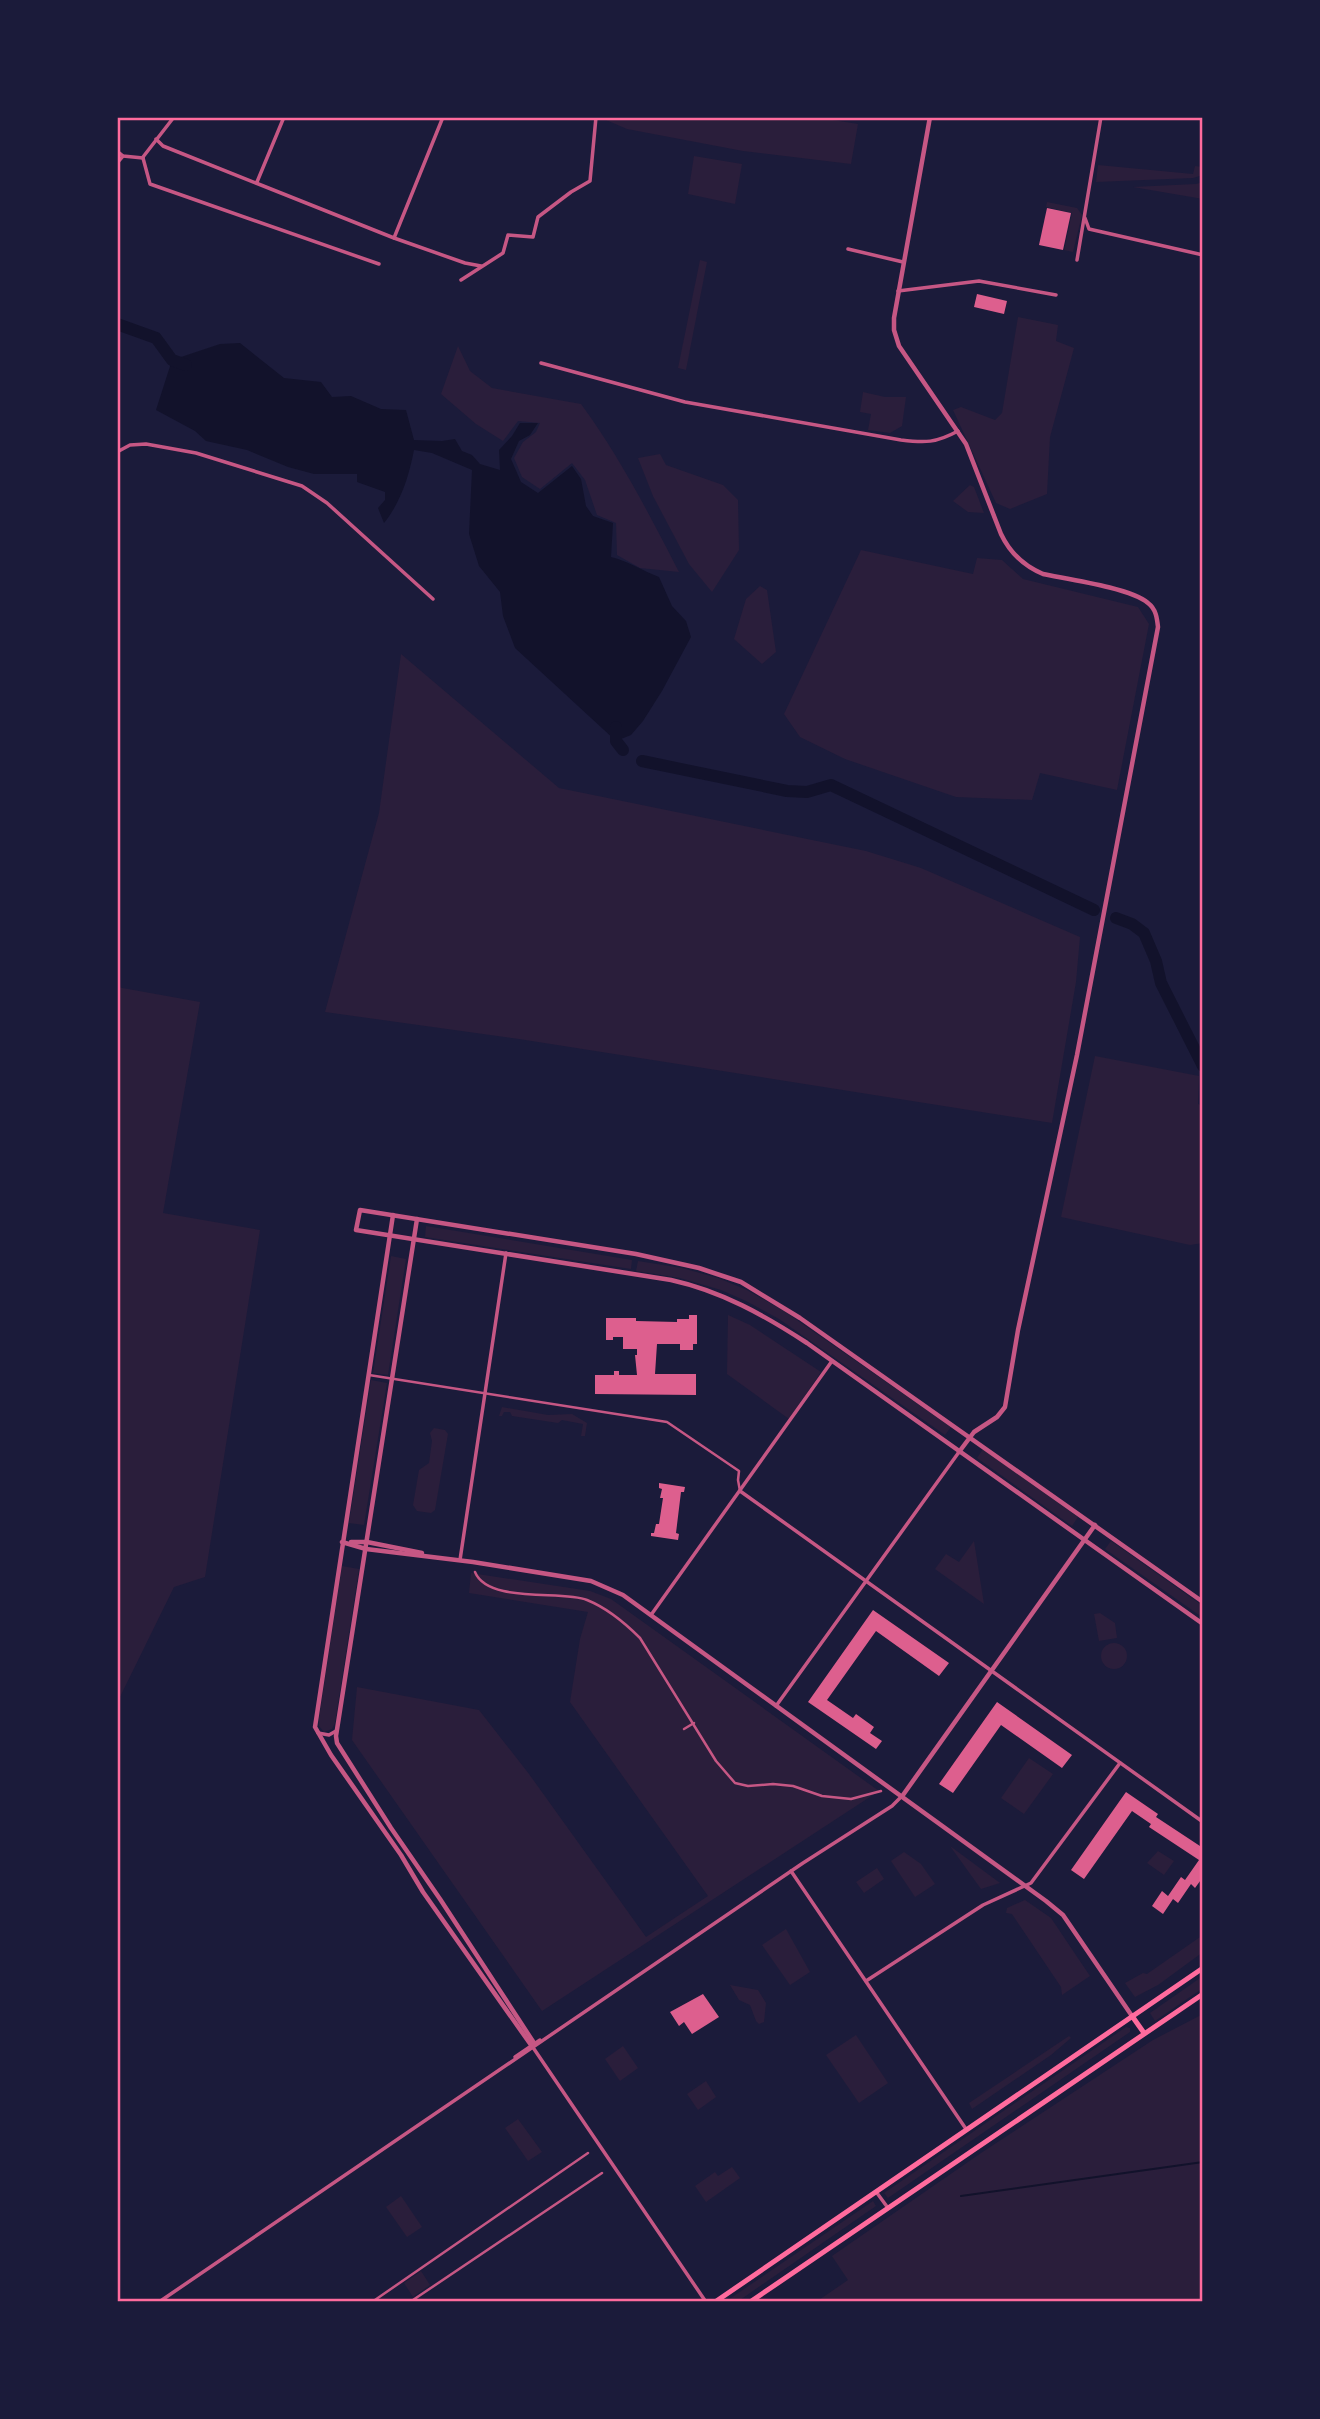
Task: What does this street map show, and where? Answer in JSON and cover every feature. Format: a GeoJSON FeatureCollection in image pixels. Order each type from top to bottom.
{"type":"FeatureCollection","features":[{"type":"Feature","properties":{"kind":"main road"},"geometry":{"type":"LineString","coordinates":[[715,2302],[1203,1968]]}},
{"type":"Feature","properties":{"kind":"main road"},"geometry":{"type":"LineString","coordinates":[[750,2302],[1203,1994]]}},
{"type":"Feature","properties":{"kind":"main road"},"geometry":{"type":"LineString","coordinates":[[1132,2016],[1144,2033]]}},
{"type":"Feature","properties":{"kind":"street"},"geometry":{"type":"LineString","coordinates":[[173,117],[143,158],[150,184],[379,264]]}},
{"type":"Feature","properties":{"kind":"street"},"geometry":{"type":"LineString","coordinates":[[257,182],[284,117]]}},
{"type":"Feature","properties":{"kind":"street"},"geometry":{"type":"LineString","coordinates":[[394,238],[443,117]]}},
{"type":"Feature","properties":{"kind":"street"},"geometry":{"type":"LineString","coordinates":[[461,280],[503,253],[508,235],[533,237],[538,217],[590,181],[596,117]]}},
{"type":"Feature","properties":{"kind":"street"},"geometry":{"type":"LineString","coordinates":[[776,1706],[970,1437],[997,1417],[1005,1407],[1018,1330],[1072,1077],[1157,634],[1156,615],[1149,604],[1133,595],[1043,574],[1017,558],[1005,544],[972,456],[895,337],[894,318],[898,291],[930,117]]}},
{"type":"Feature","properties":{"kind":"street"},"geometry":{"type":"LineString","coordinates":[[1077,260],[1101,117]]}},
{"type":"Feature","properties":{"kind":"street"},"geometry":{"type":"LineString","coordinates":[[156,139],[163,146],[394,238],[481,266]]}},
{"type":"Feature","properties":{"kind":"street"},"geometry":{"type":"LineString","coordinates":[[117,151],[123,156],[143,158]]}},
{"type":"Feature","properties":{"kind":"street"},"geometry":{"type":"LineString","coordinates":[[117,163],[123,156]]}},
{"type":"Feature","properties":{"kind":"street"},"geometry":{"type":"LineString","coordinates":[[1085,218],[1089,229],[1203,255]]}},
{"type":"Feature","properties":{"kind":"street"},"geometry":{"type":"LineString","coordinates":[[848,249],[903,262]]}},
{"type":"Feature","properties":{"kind":"street"},"geometry":{"type":"LineString","coordinates":[[898,291],[979,281],[1056,295]]}},
{"type":"Feature","properties":{"kind":"street"},"geometry":{"type":"LineString","coordinates":[[541,363],[685,402],[901,440],[941,441],[958,431]]}},
{"type":"Feature","properties":{"kind":"street"},"geometry":{"type":"LineString","coordinates":[[117,452],[130,445],[146,444],[196,453],[302,486],[327,503],[433,599]]}},
{"type":"Feature","properties":{"kind":"street"},"geometry":{"type":"LineString","coordinates":[[1203,1602],[800,1318],[754,1289],[725,1276],[636,1254],[360,1210],[356,1230],[639,1274],[699,1287],[728,1298],[775,1322],[832,1361],[1203,1624]]}},
{"type":"Feature","properties":{"kind":"street"},"geometry":{"type":"LineString","coordinates":[[393,1215],[315,1722],[317,1731],[423,1892],[534,2046]]}},
{"type":"Feature","properties":{"kind":"street"},"geometry":{"type":"LineString","coordinates":[[417,1219],[337,1728],[339,1747],[543,2061],[706,2302]]}},
{"type":"Feature","properties":{"kind":"street"},"geometry":{"type":"LineString","coordinates":[[460,1560],[506,1253]]}},
{"type":"Feature","properties":{"kind":"street"},"geometry":{"type":"LineString","coordinates":[[651,1615],[832,1361]]}},
{"type":"Feature","properties":{"kind":"street"},"geometry":{"type":"LineString","coordinates":[[368,1374],[667,1422],[739,1471],[740,1491],[1203,1822]]}},
{"type":"Feature","properties":{"kind":"street"},"geometry":{"type":"LineString","coordinates":[[159,2302],[791,1871],[892,1806],[903,1795],[1095,1525]]}},
{"type":"Feature","properties":{"kind":"street"},"geometry":{"type":"LineString","coordinates":[[342,1542],[598,1583],[622,1595],[1028,1886],[1063,1915],[1132,2016]]}},
{"type":"Feature","properties":{"kind":"street"},"geometry":{"type":"LineString","coordinates":[[475,1572],[486,1584],[512,1592],[584,1598],[626,1624],[640,1638],[716,1761],[735,1783],[748,1786],[793,1786],[822,1796],[851,1799],[881,1791]]}},
{"type":"Feature","properties":{"kind":"street"},"geometry":{"type":"LineString","coordinates":[[684,1729],[694,1723]]}},
{"type":"Feature","properties":{"kind":"street"},"geometry":{"type":"LineString","coordinates":[[317,1731],[330,1735],[337,1728]]}},
{"type":"Feature","properties":{"kind":"street"},"geometry":{"type":"LineString","coordinates":[[866,1981],[995,1898],[1028,1886],[1120,1763]]}},
{"type":"Feature","properties":{"kind":"street"},"geometry":{"type":"LineString","coordinates":[[791,1871],[966,2129]]}},
{"type":"Feature","properties":{"kind":"street"},"geometry":{"type":"LineString","coordinates":[[372,2302],[589,2153]]}},
{"type":"Feature","properties":{"kind":"street"},"geometry":{"type":"LineString","coordinates":[[410,2302],[602,2173]]}},
{"type":"Feature","properties":{"kind":"street"},"geometry":{"type":"LineString","coordinates":[[876,2191],[888,2208]]}},
{"type":"Feature","properties":{"kind":"shaded area"},"geometry":{"type":"Polygon","coordinates":[[[599,117],[815,117],[858,124],[851,164],[743,151],[627,129],[599,117]]]}},
{"type":"Feature","properties":{"kind":"shaded area"},"geometry":{"type":"Polygon","coordinates":[[[694,156],[742,164],[735,204],[688,194],[694,156]]]}},
{"type":"Feature","properties":{"kind":"shaded area"},"geometry":{"type":"Polygon","coordinates":[[[1098,165],[1193,174],[1195,166],[1203,167],[1203,175],[1193,178],[1096,182],[1098,165]]]}},
{"type":"Feature","properties":{"kind":"shaded area"},"geometry":{"type":"Polygon","coordinates":[[[1203,182],[1203,199],[1133,187],[1196,184],[1203,182]]]}},
{"type":"Feature","properties":{"kind":"shaded area"},"geometry":{"type":"Polygon","coordinates":[[[1047,202],[1077,208],[1082,215],[1073,252],[1064,250],[1072,213],[1046,207],[1047,202]]]}},
{"type":"Feature","properties":{"kind":"shaded area"},"geometry":{"type":"Polygon","coordinates":[[[700,260],[707,262],[686,370],[678,368],[700,260]]]}},
{"type":"Feature","properties":{"kind":"shaded area"},"geometry":{"type":"Polygon","coordinates":[[[1018,317],[1058,325],[1056,341],[1074,348],[1050,437],[1047,494],[1010,509],[996,503],[953,410],[961,407],[995,420],[1002,413],[1018,317]]]}},
{"type":"Feature","properties":{"kind":"shaded area"},"geometry":{"type":"Polygon","coordinates":[[[240,343],[284,378],[321,382],[332,397],[351,396],[381,409],[406,410],[414,440],[455,439],[462,451],[472,455],[480,464],[500,470],[499,450],[520,423],[538,423],[530,435],[519,441],[511,459],[521,482],[538,493],[572,466],[581,479],[586,506],[593,516],[613,523],[611,557],[659,577],[672,606],[686,621],[691,637],[662,691],[631,735],[616,741],[515,648],[503,616],[500,592],[479,566],[469,534],[472,470],[432,453],[414,450],[404,488],[384,523],[378,508],[385,500],[385,492],[357,482],[357,474],[314,474],[288,467],[247,450],[206,441],[195,431],[156,410],[172,360],[220,344],[240,343]]]}},
{"type":"Feature","properties":{"kind":"shaded area"},"geometry":{"type":"Polygon","coordinates":[[[458,346],[470,371],[492,388],[581,404],[621,465],[679,572],[640,568],[617,555],[616,523],[597,515],[585,480],[572,463],[540,489],[522,477],[514,458],[523,442],[536,432],[540,423],[518,421],[503,441],[476,424],[441,394],[458,346]]]}},
{"type":"Feature","properties":{"kind":"shaded area"},"geometry":{"type":"Polygon","coordinates":[[[863,392],[885,397],[906,397],[902,426],[890,433],[868,430],[871,414],[860,412],[863,392]]]}},
{"type":"Feature","properties":{"kind":"shaded area"},"geometry":{"type":"Polygon","coordinates":[[[660,454],[666,465],[723,485],[738,500],[739,550],[712,592],[689,564],[653,496],[638,458],[660,454]]]}},
{"type":"Feature","properties":{"kind":"shaded area"},"geometry":{"type":"Polygon","coordinates":[[[970,485],[974,487],[984,513],[968,512],[953,501],[970,485]]]}},
{"type":"Feature","properties":{"kind":"shaded area"},"geometry":{"type":"Polygon","coordinates":[[[861,550],[973,574],[977,558],[1002,560],[1023,579],[1138,607],[1149,624],[1117,790],[1040,773],[1032,800],[956,797],[845,759],[800,737],[784,714],[861,550]]]}},
{"type":"Feature","properties":{"kind":"shaded area"},"geometry":{"type":"Polygon","coordinates":[[[760,586],[767,590],[776,652],[762,664],[734,639],[746,599],[760,586]]]}},
{"type":"Feature","properties":{"kind":"shaded area"},"geometry":{"type":"Polygon","coordinates":[[[401,654],[559,788],[866,851],[921,868],[1080,937],[1076,982],[1052,1123],[519,1039],[325,1012],[379,813],[401,654]]]}},
{"type":"Feature","properties":{"kind":"shaded area"},"geometry":{"type":"Polygon","coordinates":[[[117,987],[200,1002],[163,1213],[260,1230],[205,1577],[174,1587],[117,1703],[117,987]]]}},
{"type":"Feature","properties":{"kind":"shaded area"},"geometry":{"type":"Polygon","coordinates":[[[1095,1056],[1199,1076],[1198,1104],[1203,1106],[1203,1243],[1190,1245],[1061,1217],[1095,1056]]]}},
{"type":"Feature","properties":{"kind":"shaded area"},"geometry":{"type":"Polygon","coordinates":[[[426,1226],[632,1260],[631,1269],[425,1237],[426,1226]]]}},
{"type":"Feature","properties":{"kind":"shaded area"},"geometry":{"type":"Polygon","coordinates":[[[391,1256],[406,1259],[388,1375],[373,1373],[391,1256]]]}},
{"type":"Feature","properties":{"kind":"shaded area"},"geometry":{"type":"Polygon","coordinates":[[[638,1261],[682,1268],[747,1290],[784,1311],[951,1427],[945,1435],[779,1319],[746,1301],[721,1290],[680,1278],[636,1271],[638,1261]]]}},
{"type":"Feature","properties":{"kind":"shaded area"},"geometry":{"type":"Polygon","coordinates":[[[728,1315],[750,1325],[821,1372],[789,1419],[727,1374],[728,1315]]]}},
{"type":"Feature","properties":{"kind":"shaded area"},"geometry":{"type":"Polygon","coordinates":[[[371,1380],[387,1383],[364,1525],[349,1523],[371,1380]]]}},
{"type":"Feature","properties":{"kind":"shaded area"},"geometry":{"type":"Polygon","coordinates":[[[502,1407],[548,1415],[572,1414],[587,1423],[585,1436],[581,1436],[583,1424],[512,1416],[510,1412],[499,1416],[502,1407]]]}},
{"type":"Feature","properties":{"kind":"shaded area"},"geometry":{"type":"Polygon","coordinates":[[[434,1428],[445,1430],[448,1434],[435,1510],[431,1513],[417,1511],[413,1505],[419,1470],[429,1463],[432,1441],[430,1433],[434,1428]]]}},
{"type":"Feature","properties":{"kind":"shaded area"},"geometry":{"type":"Polygon","coordinates":[[[983,1449],[1078,1517],[1072,1526],[977,1458],[983,1449]]]}},
{"type":"Feature","properties":{"kind":"shaded area"},"geometry":{"type":"Polygon","coordinates":[[[974,1541],[984,1604],[935,1569],[946,1554],[959,1562],[974,1541]]]}},
{"type":"Feature","properties":{"kind":"shaded area"},"geometry":{"type":"Polygon","coordinates":[[[1111,1541],[1203,1606],[1202,1617],[1105,1549],[1111,1541]]]}},
{"type":"Feature","properties":{"kind":"shaded area"},"geometry":{"type":"Polygon","coordinates":[[[342,1566],[359,1569],[335,1723],[332,1729],[324,1732],[319,1726],[319,1718],[342,1566]]]}},
{"type":"Feature","properties":{"kind":"shaded area"},"geometry":{"type":"Polygon","coordinates":[[[471,1573],[590,1591],[611,1599],[879,1791],[542,2011],[352,1740],[357,1687],[479,1710],[529,1774],[646,1937],[708,1896],[570,1702],[580,1639],[588,1612],[469,1593],[471,1573]]]}},
{"type":"Feature","properties":{"kind":"shaded area"},"geometry":{"type":"Polygon","coordinates":[[[1100,1613],[1115,1623],[1117,1638],[1099,1641],[1094,1614],[1100,1613]]]}},
{"type":"Feature","properties":{"kind":"shaded area"},"geometry":{"type":"Polygon","coordinates":[[[1114,1643],[1123,1647],[1127,1656],[1123,1665],[1114,1669],[1105,1665],[1101,1656],[1105,1647],[1114,1643]]]}},
{"type":"Feature","properties":{"kind":"shaded area"},"geometry":{"type":"Polygon","coordinates":[[[1029,1758],[1053,1774],[1024,1814],[1001,1798],[1029,1758]]]}},
{"type":"Feature","properties":{"kind":"shaded area"},"geometry":{"type":"Polygon","coordinates":[[[950,1846],[1000,1883],[981,1889],[950,1846]]]}},
{"type":"Feature","properties":{"kind":"shaded area"},"geometry":{"type":"Polygon","coordinates":[[[1158,1851],[1174,1861],[1164,1875],[1147,1863],[1158,1851]]]}},
{"type":"Feature","properties":{"kind":"shaded area"},"geometry":{"type":"Polygon","coordinates":[[[904,1852],[921,1864],[935,1884],[915,1897],[891,1861],[904,1852]]]}},
{"type":"Feature","properties":{"kind":"shaded area"},"geometry":{"type":"Polygon","coordinates":[[[877,1868],[884,1879],[864,1893],[856,1882],[877,1868]]]}},
{"type":"Feature","properties":{"kind":"shaded area"},"geometry":{"type":"Polygon","coordinates":[[[1025,1900],[1051,1918],[1090,1976],[1062,1995],[1061,1987],[1012,1914],[1006,1913],[1007,1908],[1025,1900]]]}},
{"type":"Feature","properties":{"kind":"shaded area"},"geometry":{"type":"Polygon","coordinates":[[[786,1929],[810,1972],[790,1985],[762,1945],[786,1929]]]}},
{"type":"Feature","properties":{"kind":"shaded area"},"geometry":{"type":"Polygon","coordinates":[[[1203,1935],[1203,1952],[1158,1985],[1135,1997],[1125,1983],[1143,1973],[1147,1974],[1203,1935]]]}},
{"type":"Feature","properties":{"kind":"shaded area"},"geometry":{"type":"Polygon","coordinates":[[[1203,1976],[1203,1988],[1155,2021],[1150,2013],[1203,1976]]]}},
{"type":"Feature","properties":{"kind":"shaded area"},"geometry":{"type":"Polygon","coordinates":[[[730,1985],[758,1990],[766,2003],[764,2022],[759,2024],[756,2021],[750,2005],[739,2000],[730,1985]]]}},
{"type":"Feature","properties":{"kind":"shaded area"},"geometry":{"type":"Polygon","coordinates":[[[1203,2014],[1203,2302],[816,2302],[848,2280],[832,2256],[981,2153],[1153,2040],[1203,2014]]]}},
{"type":"Feature","properties":{"kind":"shaded area"},"geometry":{"type":"Polygon","coordinates":[[[1126,2027],[1130,2028],[1130,2032],[888,2198],[884,2193],[1126,2027]]]}},
{"type":"Feature","properties":{"kind":"shaded area"},"geometry":{"type":"Polygon","coordinates":[[[856,2035],[888,2083],[859,2103],[826,2055],[856,2035]]]}},
{"type":"Feature","properties":{"kind":"shaded area"},"geometry":{"type":"Polygon","coordinates":[[[1069,2036],[1071,2038],[1051,2055],[972,2109],[969,2103],[1069,2036]]]}},
{"type":"Feature","properties":{"kind":"shaded area"},"geometry":{"type":"Polygon","coordinates":[[[623,2046],[638,2068],[620,2081],[605,2059],[623,2046]]]}},
{"type":"Feature","properties":{"kind":"shaded area"},"geometry":{"type":"Polygon","coordinates":[[[706,2081],[716,2097],[698,2110],[687,2094],[706,2081]]]}},
{"type":"Feature","properties":{"kind":"shaded area"},"geometry":{"type":"Polygon","coordinates":[[[518,2119],[542,2152],[528,2161],[505,2128],[518,2119]]]}},
{"type":"Feature","properties":{"kind":"shaded area"},"geometry":{"type":"Polygon","coordinates":[[[732,2167],[740,2178],[706,2202],[695,2186],[715,2172],[718,2176],[732,2167]]]}},
{"type":"Feature","properties":{"kind":"shaded area"},"geometry":{"type":"Polygon","coordinates":[[[401,2196],[422,2227],[407,2237],[386,2207],[401,2196]]]}},
{"type":"Feature","properties":{"kind":"shaded area"},"geometry":{"type":"Polygon","coordinates":[[[873,2201],[876,2206],[737,2302],[725,2302],[873,2201]]]}},
{"type":"Feature","properties":{"kind":"shaded area"},"geometry":{"type":"Polygon","coordinates":[[[421,2271],[430,2285],[413,2297],[404,2283],[421,2271]]]}},
{"type":"Feature","properties":{"kind":"building"},"geometry":{"type":"Polygon","coordinates":[[[1047,208],[1071,213],[1063,250],[1039,245],[1047,208]]]}},
{"type":"Feature","properties":{"kind":"building"},"geometry":{"type":"Polygon","coordinates":[[[977,294],[1007,301],[1004,314],[974,307],[977,294]]]}},
{"type":"Feature","properties":{"kind":"building"},"geometry":{"type":"Polygon","coordinates":[[[689,1315],[697,1315],[697,1344],[693,1344],[693,1350],[680,1350],[680,1344],[657,1344],[655,1374],[696,1374],[696,1395],[595,1394],[595,1375],[614,1375],[614,1371],[619,1371],[619,1375],[637,1375],[637,1349],[623,1349],[623,1337],[606,1340],[606,1318],[677,1322],[677,1319],[689,1319],[689,1315]]]}},
{"type":"Feature","properties":{"kind":"building"},"geometry":{"type":"Polygon","coordinates":[[[659,1483],[685,1487],[684,1492],[681,1492],[676,1533],[679,1534],[678,1540],[651,1536],[656,1524],[659,1524],[663,1498],[660,1498],[662,1489],[659,1488],[659,1483]]]}},
{"type":"Feature","properties":{"kind":"building"},"geometry":{"type":"Polygon","coordinates":[[[873,1610],[949,1663],[939,1676],[876,1631],[827,1700],[853,1718],[856,1714],[874,1727],[870,1733],[882,1741],[876,1749],[808,1702],[873,1610]]]}},
{"type":"Feature","properties":{"kind":"building"},"geometry":{"type":"Polygon","coordinates":[[[997,1702],[1072,1755],[1062,1768],[1001,1725],[953,1793],[939,1784],[997,1702]]]}},
{"type":"Feature","properties":{"kind":"building"},"geometry":{"type":"Polygon","coordinates":[[[1126,1792],[1158,1814],[1156,1817],[1203,1848],[1203,1877],[1195,1888],[1191,1884],[1178,1903],[1173,1899],[1163,1914],[1152,1906],[1162,1891],[1168,1896],[1181,1877],[1185,1880],[1199,1860],[1149,1827],[1151,1824],[1132,1811],[1084,1879],[1071,1870],[1126,1792]]]}},
{"type":"Feature","properties":{"kind":"building"},"geometry":{"type":"Polygon","coordinates":[[[703,1994],[719,2017],[692,2034],[684,2022],[679,2026],[670,2012],[703,1994]]]}},
{"type":"Feature","properties":{"kind":"waterway"},"geometry":{"type":"LineString","coordinates":[[117,324],[156,338],[172,360],[186,365]]}},
{"type":"Feature","properties":{"kind":"waterway"},"geometry":{"type":"LineString","coordinates":[[616,727],[616,741],[623,750]]}},
{"type":"Feature","properties":{"kind":"waterway"},"geometry":{"type":"LineString","coordinates":[[642,761],[787,791],[807,792],[831,785],[1094,910]]}},
{"type":"Feature","properties":{"kind":"waterway"},"geometry":{"type":"LineString","coordinates":[[1116,918],[1132,924],[1144,933],[1156,961],[1161,983],[1203,1066]]}},
{"type":"Feature","properties":{"kind":"waterway"},"geometry":{"type":"LineString","coordinates":[[961,2196],[1203,2162]]}}]}
